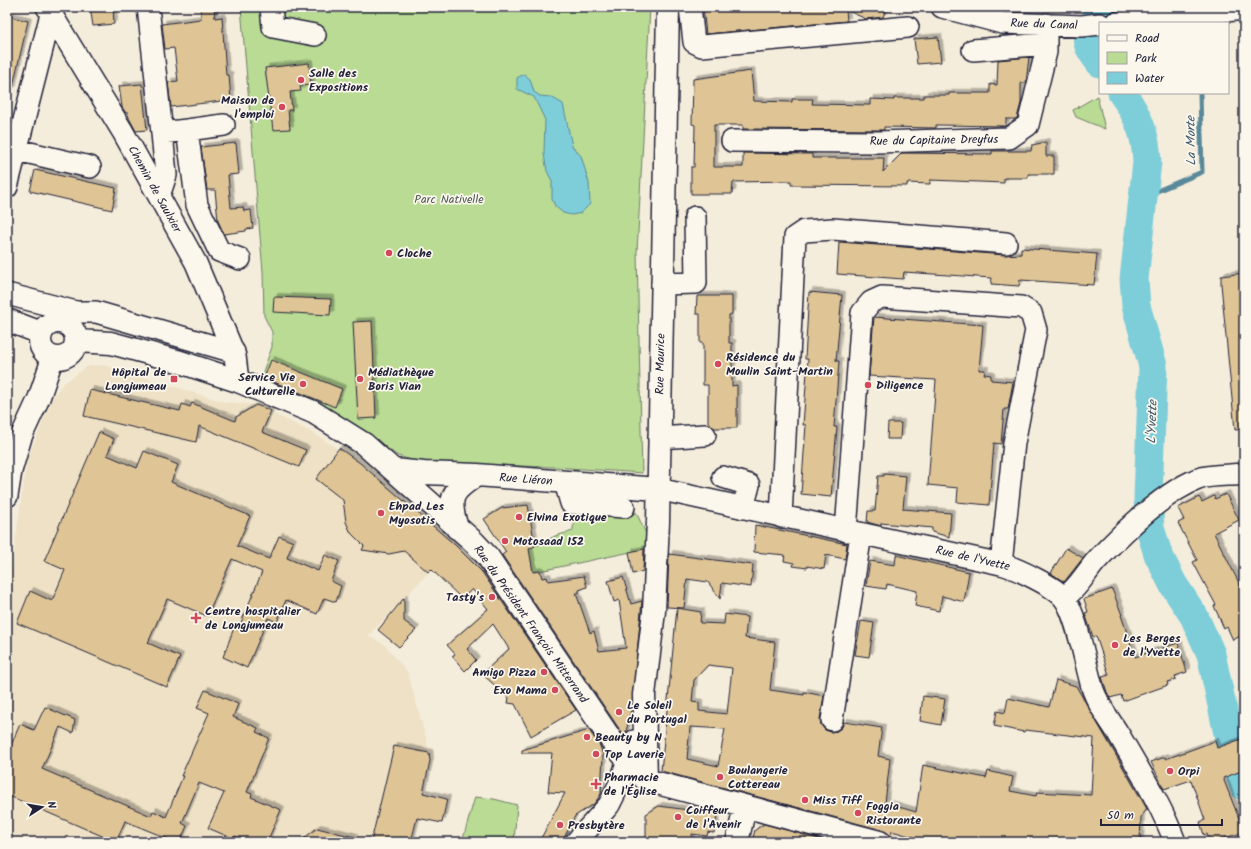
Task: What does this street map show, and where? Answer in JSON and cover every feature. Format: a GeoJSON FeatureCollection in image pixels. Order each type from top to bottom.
{"type":"FeatureCollection","features":[{"type":"Feature","properties":{"kind":"main road","name":"Rue Maurice"},"geometry":{"type":"LineString","coordinates":[[646,780],[644,695],[654,611],[668,7]]}},
{"type":"Feature","properties":{"kind":"main road"},"geometry":{"type":"LineString","coordinates":[[7,320],[41,333],[40,339],[43,350],[53,357],[64,357],[69,355],[76,346],[74,326]]}},
{"type":"Feature","properties":{"kind":"main road","name":"Rue du Président François Mitterrand"},"geometry":{"type":"LineString","coordinates":[[41,333],[44,328],[53,322],[58,321],[74,326],[111,343],[238,381],[313,412],[364,444],[474,542],[488,557],[624,742],[628,762],[646,780],[879,842]]}},
{"type":"Feature","properties":{"kind":"main road","name":"Rue Liéron"},"geometry":{"type":"LineString","coordinates":[[394,470],[658,489]]}},
{"type":"Feature","properties":{"kind":"main road"},"geometry":{"type":"LineString","coordinates":[[457,528],[452,512],[452,500],[458,488],[477,475]]}},
{"type":"Feature","properties":{"kind":"main road"},"geometry":{"type":"LineString","coordinates":[[624,742],[645,721]]}},
{"type":"Feature","properties":{"kind":"main road"},"geometry":{"type":"LineString","coordinates":[[737,842],[745,807]]}},
{"type":"Feature","properties":{"kind":"street"},"geometry":{"type":"LineString","coordinates":[[148,7],[166,175],[159,196]]}},
{"type":"Feature","properties":{"kind":"street"},"geometry":{"type":"LineString","coordinates":[[271,7],[273,27],[316,34]]}},
{"type":"Feature","properties":{"kind":"street"},"geometry":{"type":"LineString","coordinates":[[690,7],[694,42],[702,46],[908,27]]}},
{"type":"Feature","properties":{"kind":"street","name":"Rue du Canal"},"geometry":{"type":"LineString","coordinates":[[942,7],[1046,34],[1091,25]]}},
{"type":"Feature","properties":{"kind":"street"},"geometry":{"type":"LineString","coordinates":[[1124,22],[1239,10]]}},
{"type":"Feature","properties":{"kind":"street"},"geometry":{"type":"LineString","coordinates":[[7,187],[49,11]]}},
{"type":"Feature","properties":{"kind":"street","name":"Chemin de Saulxier"},"geometry":{"type":"LineString","coordinates":[[49,11],[123,132],[196,263],[234,352],[238,381]]}},
{"type":"Feature","properties":{"kind":"street"},"geometry":{"type":"LineString","coordinates":[[973,50],[1046,34]]}},
{"type":"Feature","properties":{"kind":"street","name":"Rue du Capitaine Dreyfus"},"geometry":{"type":"LineString","coordinates":[[732,141],[876,142],[1009,138],[1028,126],[1046,52],[1046,34]]}},
{"type":"Feature","properties":{"kind":"street"},"geometry":{"type":"LineString","coordinates":[[162,134],[224,125]]}},
{"type":"Feature","properties":{"kind":"street"},"geometry":{"type":"LineString","coordinates":[[187,130],[197,205],[219,251],[240,259]]}},
{"type":"Feature","properties":{"kind":"street"},"geometry":{"type":"LineString","coordinates":[[17,150],[90,167]]}},
{"type":"Feature","properties":{"kind":"street"},"geometry":{"type":"LineString","coordinates":[[662,284],[696,283],[695,217]]}},
{"type":"Feature","properties":{"kind":"street"},"geometry":{"type":"LineString","coordinates":[[781,517],[795,237],[804,231],[833,229],[1006,243]]}},
{"type":"Feature","properties":{"kind":"street"},"geometry":{"type":"LineString","coordinates":[[7,294],[74,326],[96,312],[234,352]]}},
{"type":"Feature","properties":{"kind":"street"},"geometry":{"type":"LineString","coordinates":[[832,720],[854,532],[862,313],[870,302],[882,297],[1021,307],[1031,313],[1036,330],[1014,443],[1001,564]]}},
{"type":"Feature","properties":{"kind":"street"},"geometry":{"type":"LineString","coordinates":[[7,496],[11,471],[21,437],[39,398],[53,357]]}},
{"type":"Feature","properties":{"kind":"street"},"geometry":{"type":"LineString","coordinates":[[659,438],[705,434]]}},
{"type":"Feature","properties":{"kind":"street"},"geometry":{"type":"LineString","coordinates":[[1175,842],[1161,807],[1114,727],[1101,708],[1093,690],[1071,613],[1064,598],[1079,585],[1095,563],[1135,522],[1162,501],[1199,479],[1244,474]]}},
{"type":"Feature","properties":{"kind":"street"},"geometry":{"type":"LineString","coordinates":[[723,477],[749,485],[743,508]]}},
{"type":"Feature","properties":{"kind":"street"},"geometry":{"type":"LineString","coordinates":[[565,482],[571,503],[624,507]]}},
{"type":"Feature","properties":{"kind":"street","name":"Rue de l'Yvette"},"geometry":{"type":"LineString","coordinates":[[658,489],[1015,567],[1064,598]]}},
{"type":"Feature","properties":{"kind":"street"},"geometry":{"type":"LineString","coordinates":[[576,842],[609,805],[628,762]]}},
{"type":"Feature","properties":{"kind":"shaded area","name":"Centre hospitalier de Longjumeau"},"geometry":{"type":"Polygon","coordinates":[[[104,365],[224,402],[256,405],[313,433],[360,463],[455,545],[368,636],[384,644],[408,673],[427,742],[431,765],[429,765],[411,842],[7,842],[7,600],[27,460],[54,395],[64,383],[88,366],[104,365]]]}},
{"type":"Feature","properties":{"kind":"green space","name":"Parc Nativelle"},"geometry":{"type":"Polygon","coordinates":[[[241,7],[650,7],[637,252],[642,473],[554,467],[422,463],[398,456],[347,421],[261,377],[272,347],[272,332],[264,316],[263,272],[241,7]]]}},
{"type":"Feature","properties":{"kind":"green space"},"geometry":{"type":"Polygon","coordinates":[[[1097,96],[1105,129],[1076,117],[1073,110],[1097,96]]]}},
{"type":"Feature","properties":{"kind":"green space"},"geometry":{"type":"Polygon","coordinates":[[[636,512],[648,538],[645,549],[540,571],[531,575],[528,546],[538,545],[555,536],[573,531],[573,527],[577,519],[636,512]]]}},
{"type":"Feature","properties":{"kind":"green space"},"geometry":{"type":"Polygon","coordinates":[[[475,797],[494,799],[517,805],[514,842],[462,842],[475,797]]]}},
{"type":"Feature","properties":{"kind":"water"},"geometry":{"type":"Polygon","coordinates":[[[524,74],[530,79],[534,92],[540,96],[551,97],[563,104],[572,146],[581,156],[589,183],[590,204],[581,213],[572,215],[563,213],[555,206],[552,199],[552,181],[547,171],[544,154],[545,120],[534,97],[517,89],[517,78],[524,74]]]}},
{"type":"Feature","properties":{"kind":"building"},"geometry":{"type":"Polygon","coordinates":[[[90,7],[113,7],[114,24],[93,26],[90,7]]]}},
{"type":"Feature","properties":{"kind":"building"},"geometry":{"type":"Polygon","coordinates":[[[200,7],[214,7],[215,18],[222,17],[226,75],[229,75],[231,100],[171,107],[168,82],[178,81],[174,48],[165,49],[162,24],[201,19],[200,7]]]}},
{"type":"Feature","properties":{"kind":"building"},"geometry":{"type":"Polygon","coordinates":[[[703,7],[887,7],[883,17],[866,19],[846,10],[847,21],[706,34],[703,7]]]}},
{"type":"Feature","properties":{"kind":"building"},"geometry":{"type":"Polygon","coordinates":[[[7,16],[28,21],[12,90],[7,90],[7,16]]]}},
{"type":"Feature","properties":{"kind":"building"},"geometry":{"type":"Polygon","coordinates":[[[938,37],[941,62],[917,64],[914,39],[938,37]]]}},
{"type":"Feature","properties":{"kind":"building"},"geometry":{"type":"Polygon","coordinates":[[[1029,57],[1026,83],[1021,83],[1021,103],[1017,118],[1006,119],[1006,126],[936,125],[936,128],[884,127],[884,130],[877,130],[743,129],[743,125],[714,125],[714,167],[743,167],[743,153],[812,154],[812,158],[884,158],[883,172],[902,153],[992,154],[992,151],[1031,151],[1032,145],[1046,142],[1046,156],[1054,156],[1054,174],[1028,174],[1028,178],[1004,178],[1004,183],[930,180],[930,184],[907,183],[907,186],[791,185],[791,181],[733,182],[732,194],[691,194],[691,167],[694,167],[695,125],[692,124],[693,79],[751,71],[754,101],[792,102],[792,99],[813,99],[812,104],[870,105],[870,99],[894,100],[894,98],[924,98],[924,95],[949,95],[949,93],[990,93],[990,84],[997,85],[998,60],[1029,57]]]}},
{"type":"Feature","properties":{"kind":"building"},"geometry":{"type":"Polygon","coordinates":[[[309,63],[311,85],[300,86],[301,91],[290,92],[292,110],[288,110],[290,129],[273,130],[265,68],[309,63]]]}},
{"type":"Feature","properties":{"kind":"building"},"geometry":{"type":"Polygon","coordinates":[[[142,84],[147,130],[136,131],[128,113],[126,113],[122,107],[119,86],[142,84]]]}},
{"type":"Feature","properties":{"kind":"building"},"geometry":{"type":"Polygon","coordinates":[[[236,143],[239,174],[228,175],[231,208],[243,207],[244,211],[251,210],[253,228],[246,229],[246,231],[224,234],[218,221],[215,190],[207,190],[201,147],[236,143]]]}},
{"type":"Feature","properties":{"kind":"building"},"geometry":{"type":"Polygon","coordinates":[[[35,170],[116,188],[112,210],[30,191],[35,170]]]}},
{"type":"Feature","properties":{"kind":"building"},"geometry":{"type":"Polygon","coordinates":[[[839,242],[1005,255],[1021,254],[1021,248],[1097,254],[1094,285],[1020,280],[1019,286],[991,284],[992,278],[904,272],[903,279],[837,274],[839,242]]]}},
{"type":"Feature","properties":{"kind":"building"},"geometry":{"type":"Polygon","coordinates":[[[1244,273],[1244,429],[1235,430],[1221,276],[1244,273]]]}},
{"type":"Feature","properties":{"kind":"building"},"geometry":{"type":"Polygon","coordinates":[[[809,292],[842,295],[836,361],[839,361],[834,427],[837,427],[831,497],[801,494],[806,425],[803,425],[808,359],[805,359],[809,292]]]}},
{"type":"Feature","properties":{"kind":"building","name":"Résidence du Moulin Saint-Martin"},"geometry":{"type":"Polygon","coordinates":[[[697,296],[732,296],[732,314],[729,315],[729,343],[732,343],[732,386],[737,385],[737,428],[714,428],[708,424],[708,385],[703,385],[703,343],[700,343],[700,314],[696,314],[697,296]]]}},
{"type":"Feature","properties":{"kind":"building"},"geometry":{"type":"Polygon","coordinates":[[[274,297],[331,299],[330,315],[273,312],[274,297]]]}},
{"type":"Feature","properties":{"kind":"building"},"geometry":{"type":"Polygon","coordinates":[[[874,317],[983,325],[979,370],[985,370],[984,374],[991,375],[991,380],[1013,382],[1008,409],[1004,409],[1001,444],[994,443],[989,505],[957,502],[958,488],[928,485],[936,380],[869,376],[874,317]]]}},
{"type":"Feature","properties":{"kind":"building"},"geometry":{"type":"Polygon","coordinates":[[[372,321],[376,418],[358,419],[353,322],[372,321]]]}},
{"type":"Feature","properties":{"kind":"building","name":"Service Vie Culturelle"},"geometry":{"type":"Polygon","coordinates":[[[271,360],[342,389],[335,407],[264,378],[271,360]]]}},
{"type":"Feature","properties":{"kind":"building"},"geometry":{"type":"Polygon","coordinates":[[[90,390],[180,411],[182,404],[190,407],[192,403],[235,421],[236,417],[256,405],[271,411],[262,432],[306,450],[299,467],[199,426],[196,442],[84,416],[90,390]]]}},
{"type":"Feature","properties":{"kind":"building"},"geometry":{"type":"Polygon","coordinates":[[[888,423],[901,423],[900,439],[887,439],[888,423]]]}},
{"type":"Feature","properties":{"kind":"building"},"geometry":{"type":"Polygon","coordinates":[[[99,432],[114,439],[107,455],[137,468],[144,451],[178,465],[171,482],[250,516],[237,546],[269,559],[279,536],[293,542],[287,558],[318,571],[325,555],[339,561],[331,581],[341,586],[336,602],[324,598],[317,614],[286,600],[277,622],[268,618],[247,668],[223,657],[234,628],[238,630],[262,572],[232,559],[207,616],[167,599],[148,643],[180,657],[167,687],[17,623],[30,591],[52,601],[65,570],[44,561],[99,432]]]}},
{"type":"Feature","properties":{"kind":"building"},"geometry":{"type":"Polygon","coordinates":[[[339,448],[360,463],[455,545],[482,572],[576,710],[531,736],[515,704],[508,703],[509,698],[482,674],[509,649],[493,624],[467,649],[476,660],[465,671],[452,656],[455,654],[447,645],[488,609],[472,589],[462,599],[431,569],[428,572],[404,551],[389,554],[362,550],[364,546],[351,533],[346,522],[343,500],[316,479],[339,448]]]}},
{"type":"Feature","properties":{"kind":"building"},"geometry":{"type":"Polygon","coordinates":[[[884,474],[906,476],[903,509],[951,513],[949,537],[932,532],[932,528],[881,523],[881,526],[867,522],[868,511],[875,511],[878,476],[884,476],[884,474]]]}},
{"type":"Feature","properties":{"kind":"building"},"geometry":{"type":"Polygon","coordinates":[[[1226,494],[1239,520],[1214,533],[1244,593],[1244,634],[1233,640],[1227,627],[1224,629],[1214,606],[1216,605],[1193,562],[1197,560],[1178,523],[1184,520],[1178,508],[1199,497],[1202,502],[1214,496],[1215,499],[1226,494]]]}},
{"type":"Feature","properties":{"kind":"building"},"geometry":{"type":"Polygon","coordinates":[[[528,505],[535,546],[529,549],[533,572],[540,571],[542,578],[547,577],[548,581],[584,576],[587,587],[579,590],[579,593],[576,593],[590,633],[594,631],[599,651],[626,648],[619,600],[614,602],[608,581],[623,577],[631,604],[642,601],[632,705],[624,736],[502,555],[506,552],[484,519],[502,508],[528,505]]]}},
{"type":"Feature","properties":{"kind":"building"},"geometry":{"type":"Polygon","coordinates":[[[755,525],[847,544],[845,559],[826,555],[824,569],[807,566],[807,568],[793,566],[794,563],[784,561],[785,555],[754,552],[755,525]]]}},
{"type":"Feature","properties":{"kind":"building"},"geometry":{"type":"Polygon","coordinates":[[[1066,548],[1083,558],[1064,582],[1051,573],[1066,548]]]}},
{"type":"Feature","properties":{"kind":"building"},"geometry":{"type":"Polygon","coordinates":[[[644,549],[643,571],[633,574],[629,552],[644,549]]]}},
{"type":"Feature","properties":{"kind":"building"},"geometry":{"type":"Polygon","coordinates":[[[669,554],[753,565],[751,587],[722,583],[720,599],[708,582],[687,579],[684,608],[667,607],[669,554]]]}},
{"type":"Feature","properties":{"kind":"building"},"geometry":{"type":"Polygon","coordinates":[[[896,555],[969,572],[964,602],[942,596],[939,611],[915,606],[917,591],[887,584],[886,589],[866,586],[870,561],[895,565],[896,555]]]}},
{"type":"Feature","properties":{"kind":"building","name":"Les Berges de l'Yvette"},"geometry":{"type":"Polygon","coordinates":[[[1112,589],[1135,657],[1178,643],[1187,672],[1175,676],[1176,679],[1167,682],[1168,685],[1123,701],[1121,695],[1110,698],[1108,695],[1102,677],[1109,675],[1096,636],[1093,637],[1085,613],[1088,612],[1084,599],[1112,589]]]}},
{"type":"Feature","properties":{"kind":"building"},"geometry":{"type":"Polygon","coordinates":[[[404,598],[404,621],[416,630],[399,647],[378,630],[404,598]]]}},
{"type":"Feature","properties":{"kind":"building"},"geometry":{"type":"Polygon","coordinates":[[[677,608],[701,612],[700,623],[724,624],[725,614],[747,617],[745,638],[775,642],[770,690],[804,695],[804,692],[824,696],[820,719],[821,725],[825,730],[831,732],[837,731],[842,727],[844,722],[882,728],[878,756],[890,759],[885,803],[916,812],[923,765],[986,778],[988,771],[1013,777],[1010,791],[1036,796],[1037,792],[1091,795],[1094,738],[1025,730],[1024,732],[994,726],[997,711],[1005,713],[1008,698],[1049,707],[1056,680],[1076,686],[1147,809],[1141,817],[1140,842],[930,842],[892,831],[891,838],[888,833],[882,830],[661,771],[677,608]],[[708,665],[694,680],[692,702],[699,703],[699,711],[727,714],[732,668],[708,665]],[[690,727],[687,759],[718,766],[725,729],[690,727]]]}},
{"type":"Feature","properties":{"kind":"building"},"geometry":{"type":"Polygon","coordinates":[[[861,621],[874,623],[869,657],[855,655],[861,621]]]}},
{"type":"Feature","properties":{"kind":"building"},"geometry":{"type":"Polygon","coordinates":[[[205,690],[238,704],[233,717],[258,728],[256,732],[269,738],[247,792],[252,794],[251,797],[281,810],[267,842],[250,842],[235,836],[234,839],[208,828],[224,793],[199,783],[182,823],[187,826],[180,842],[176,842],[125,821],[116,842],[7,795],[7,755],[20,724],[34,730],[45,707],[75,720],[73,733],[60,727],[42,769],[151,816],[153,811],[166,817],[183,776],[181,776],[209,713],[197,708],[205,690]]]}},
{"type":"Feature","properties":{"kind":"building"},"geometry":{"type":"Polygon","coordinates":[[[923,696],[945,699],[941,725],[920,721],[923,696]]]}},
{"type":"Feature","properties":{"kind":"building"},"geometry":{"type":"Polygon","coordinates":[[[589,730],[600,746],[603,755],[601,794],[594,804],[575,816],[562,842],[539,842],[565,793],[548,792],[552,753],[522,753],[522,750],[589,730]]]}},
{"type":"Feature","properties":{"kind":"building"},"geometry":{"type":"Polygon","coordinates":[[[1244,738],[1244,770],[1223,778],[1240,821],[1242,833],[1210,842],[1207,834],[1204,835],[1200,822],[1205,820],[1191,780],[1164,789],[1151,762],[1165,757],[1166,759],[1215,741],[1217,748],[1244,738]]]}},
{"type":"Feature","properties":{"kind":"building"},"geometry":{"type":"Polygon","coordinates":[[[394,746],[429,753],[430,761],[423,793],[447,799],[442,823],[417,818],[411,842],[371,842],[394,746]]]}},
{"type":"Feature","properties":{"kind":"building"},"geometry":{"type":"Polygon","coordinates":[[[659,806],[717,814],[714,833],[708,832],[707,836],[692,834],[692,842],[646,842],[646,814],[659,806]]]}},
{"type":"Feature","properties":{"kind":"building"},"geometry":{"type":"Polygon","coordinates":[[[764,824],[830,842],[752,842],[755,830],[764,824]]]}},
{"type":"Feature","properties":{"kind":"building"},"geometry":{"type":"Polygon","coordinates":[[[317,828],[354,837],[353,842],[300,842],[317,828]]]}},
{"type":"Feature","properties":{"kind":"waterway","name":"L'Yvette"},"geometry":{"type":"LineString","coordinates":[[1099,62],[1090,48],[1087,38],[1090,27],[1102,10],[1106,7]]}},
{"type":"Feature","properties":{"kind":"waterway","name":"L'Yvette"},"geometry":{"type":"LineString","coordinates":[[1123,94],[1133,109],[1140,125],[1145,142],[1147,162],[1134,279],[1136,306],[1153,366],[1148,498],[1150,528],[1158,554],[1173,584],[1194,616],[1211,654],[1230,743]]}},
{"type":"Feature","properties":{"kind":"waterway","name":"La Morte"},"geometry":{"type":"LineString","coordinates":[[1143,197],[1202,172],[1200,94]]}},
{"type":"Feature","properties":{"kind":"waterway","name":"L'Yvette"},"geometry":{"type":"LineString","coordinates":[[1239,772],[1244,786]]}},
{"type":"Feature","properties":{"kind":"place","name":"Salle des Expositions"},"geometry":{"type":"Point","coordinates":[301,80]}},
{"type":"Feature","properties":{"kind":"place","name":"Maison de l'emploi"},"geometry":{"type":"Point","coordinates":[282,107]}},
{"type":"Feature","properties":{"kind":"place","name":"Cloche"},"geometry":{"type":"Point","coordinates":[389,253]}},
{"type":"Feature","properties":{"kind":"place","name":"Résidence du Moulin Saint-Martin"},"geometry":{"type":"Point","coordinates":[718,364]}},
{"type":"Feature","properties":{"kind":"place","name":"Hôpital de Longjumeau"},"geometry":{"type":"Point","coordinates":[174,379]}},
{"type":"Feature","properties":{"kind":"place","name":"Médiathèque Boris Vian"},"geometry":{"type":"Point","coordinates":[360,379]}},
{"type":"Feature","properties":{"kind":"place","name":"Service Vie Culturelle"},"geometry":{"type":"Point","coordinates":[303,384]}},
{"type":"Feature","properties":{"kind":"place","name":"Diligence"},"geometry":{"type":"Point","coordinates":[868,385]}},
{"type":"Feature","properties":{"kind":"place","name":"Ehpad Les Myosotis"},"geometry":{"type":"Point","coordinates":[381,513]}},
{"type":"Feature","properties":{"kind":"place","name":"Elvina Exotique"},"geometry":{"type":"Point","coordinates":[519,517]}},
{"type":"Feature","properties":{"kind":"place","name":"Motosaad 152"},"geometry":{"type":"Point","coordinates":[505,541]}},
{"type":"Feature","properties":{"kind":"place","name":"Tasty's"},"geometry":{"type":"Point","coordinates":[492,597]}},
{"type":"Feature","properties":{"kind":"place","name":"Centre hospitalier de Longjumeau"},"geometry":{"type":"Point","coordinates":[196,618]}},
{"type":"Feature","properties":{"kind":"place","name":"Les Berges de l'Yvette"},"geometry":{"type":"Point","coordinates":[1115,645]}},
{"type":"Feature","properties":{"kind":"place","name":"Amigo Pizza"},"geometry":{"type":"Point","coordinates":[544,672]}},
{"type":"Feature","properties":{"kind":"place","name":"Exo Mama"},"geometry":{"type":"Point","coordinates":[555,690]}},
{"type":"Feature","properties":{"kind":"place","name":"Le Soleil du Portugal"},"geometry":{"type":"Point","coordinates":[619,712]}},
{"type":"Feature","properties":{"kind":"place","name":"Beauty by N"},"geometry":{"type":"Point","coordinates":[587,737]}},
{"type":"Feature","properties":{"kind":"place","name":"Top Laverie"},"geometry":{"type":"Point","coordinates":[596,754]}},
{"type":"Feature","properties":{"kind":"place","name":"Orpi"},"geometry":{"type":"Point","coordinates":[1170,771]}},
{"type":"Feature","properties":{"kind":"place","name":"Boulangerie Cottereau"},"geometry":{"type":"Point","coordinates":[720,777]}},
{"type":"Feature","properties":{"kind":"place","name":"Pharmacie de l'Église"},"geometry":{"type":"Point","coordinates":[596,784]}},
{"type":"Feature","properties":{"kind":"place","name":"Miss Tiff"},"geometry":{"type":"Point","coordinates":[805,800]}},
{"type":"Feature","properties":{"kind":"place","name":"Foggia Ristorante"},"geometry":{"type":"Point","coordinates":[858,813]}},
{"type":"Feature","properties":{"kind":"place","name":"Coiffeur de l'Avenir"},"geometry":{"type":"Point","coordinates":[678,817]}},
{"type":"Feature","properties":{"kind":"place","name":"Presbytère"},"geometry":{"type":"Point","coordinates":[560,825]}}]}
